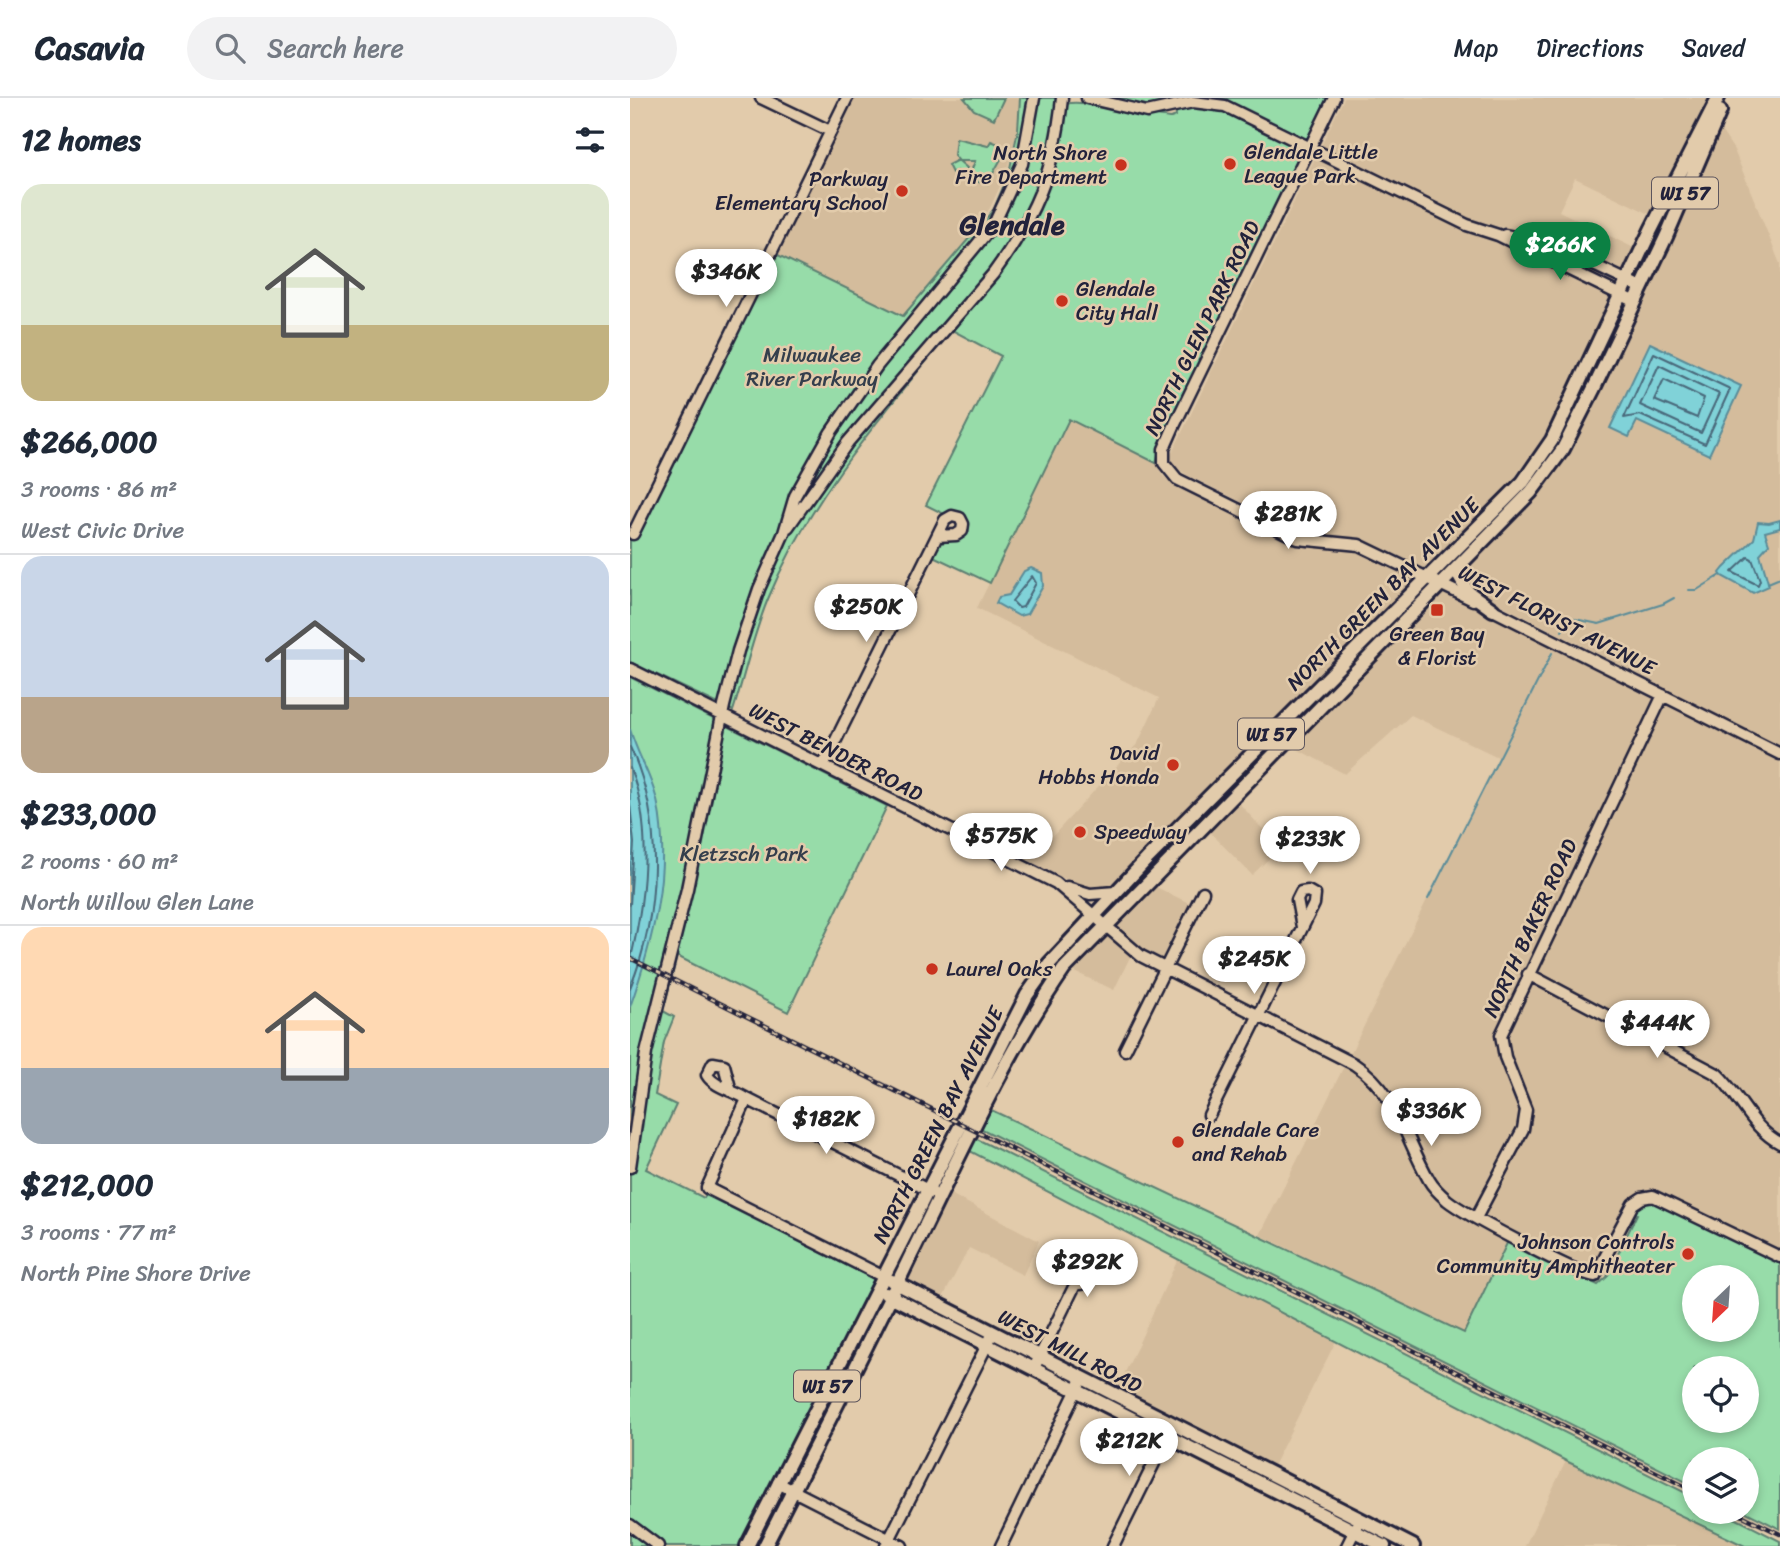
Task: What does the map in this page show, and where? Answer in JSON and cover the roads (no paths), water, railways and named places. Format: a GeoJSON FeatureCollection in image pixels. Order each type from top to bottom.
{"type":"FeatureCollection","features":[{"type":"Feature","properties":{"kind":"main road","name":"NORTH GREEN BAY AVENUE"},"geometry":{"type":"LineString","coordinates":[[747,1546],[1027,995],[1116,892],[1522,482],[1552,440],[1626,281],[1718,98]]}},
{"type":"Feature","properties":{"kind":"main road","name":"NORTH GREEN BAY AVENUE"},"geometry":{"type":"LineString","coordinates":[[765,1546],[897,1284],[974,1122],[1041,1003],[1064,969],[1443,585],[1531,492],[1563,449],[1642,288],[1726,98]]}},
{"type":"Feature","properties":{"kind":"main road"},"geometry":{"type":"LineString","coordinates":[[1456,571],[1468,592],[1493,610]]}},
{"type":"Feature","properties":{"kind":"main road"},"geometry":{"type":"LineString","coordinates":[[1376,627],[1389,640]]}},
{"type":"Feature","properties":{"kind":"main road"},"geometry":{"type":"LineString","coordinates":[[1365,638],[1378,650]]}},
{"type":"Feature","properties":{"kind":"main road","name":"WEST MILL ROAD"},"geometry":{"type":"LineString","coordinates":[[883,1276],[989,1339]]}},
{"type":"Feature","properties":{"kind":"main road","name":"WEST MILL ROAD"},"geometry":{"type":"LineString","coordinates":[[876,1289],[1037,1362],[1357,1525],[1413,1546]]}},
{"type":"Feature","properties":{"kind":"main road","name":"WEST MILL ROAD"},"geometry":{"type":"LineString","coordinates":[[1357,1525],[1384,1546]]}},
{"type":"Feature","properties":{"kind":"street"},"geometry":{"type":"LineString","coordinates":[[761,98],[831,131]]}},
{"type":"Feature","properties":{"kind":"street"},"geometry":{"type":"LineString","coordinates":[[633,534],[847,98]]}},
{"type":"Feature","properties":{"kind":"street"},"geometry":{"type":"LineString","coordinates":[[630,1167],[646,1053],[687,889],[722,716],[748,618],[784,533],[795,496],[850,404],[877,366],[977,248],[1000,213],[1022,164],[1034,98]]}},
{"type":"Feature","properties":{"kind":"street"},"geometry":{"type":"LineString","coordinates":[[784,533],[848,442],[993,275],[1013,246],[1038,204],[1050,171],[1062,98]]}},
{"type":"Feature","properties":{"kind":"street"},"geometry":{"type":"LineString","coordinates":[[1087,98],[1147,112],[1209,102],[1225,106],[1471,226],[1550,244],[1642,288]]}},
{"type":"Feature","properties":{"kind":"street","name":"NORTH GLEN PARK ROAD"},"geometry":{"type":"LineString","coordinates":[[1164,463],[1164,449],[1175,424],[1334,98]]}},
{"type":"Feature","properties":{"kind":"street"},"geometry":{"type":"LineString","coordinates":[[1498,234],[1635,302]]}},
{"type":"Feature","properties":{"kind":"street","name":"WEST FLORIST AVENUE"},"geometry":{"type":"LineString","coordinates":[[1164,463],[1177,479],[1298,539],[1359,545],[1780,754]]}},
{"type":"Feature","properties":{"kind":"street"},"geometry":{"type":"LineString","coordinates":[[822,766],[937,536]]}},
{"type":"Feature","properties":{"kind":"street","name":"WEST BENDER ROAD"},"geometry":{"type":"LineString","coordinates":[[630,670],[1056,883],[1095,914],[1131,948],[1164,969],[1354,1064],[1374,1078],[1391,1100],[1429,1180],[1447,1201],[1585,1274],[1595,1276],[1633,1204],[1653,1196],[1780,1257]]}},
{"type":"Feature","properties":{"kind":"street","name":"NORTH BAKER ROAD"},"geometry":{"type":"LineString","coordinates":[[1476,1218],[1523,1129],[1526,1111],[1505,1057],[1501,1035],[1663,695]]}},
{"type":"Feature","properties":{"kind":"street"},"geometry":{"type":"LineString","coordinates":[[1056,883],[1090,894],[1116,892]]}},
{"type":"Feature","properties":{"kind":"street"},"geometry":{"type":"LineString","coordinates":[[1125,1050],[1203,892]]}},
{"type":"Feature","properties":{"kind":"street"},"geometry":{"type":"LineString","coordinates":[[1209,1115],[1302,926]]}},
{"type":"Feature","properties":{"kind":"street"},"geometry":{"type":"LineString","coordinates":[[1528,974],[1717,1074],[1731,1087],[1758,1126],[1780,1143]]}},
{"type":"Feature","properties":{"kind":"street"},"geometry":{"type":"LineString","coordinates":[[730,1088],[940,1196]]}},
{"type":"Feature","properties":{"kind":"street","name":"WEST MILL ROAD"},"geometry":{"type":"LineString","coordinates":[[747,1099],[706,1185],[710,1191],[883,1276]]}},
{"type":"Feature","properties":{"kind":"street"},"geometry":{"type":"LineString","coordinates":[[1037,1362],[1076,1283]]}},
{"type":"Feature","properties":{"kind":"street"},"geometry":{"type":"LineString","coordinates":[[888,1543],[989,1339]]}},
{"type":"Feature","properties":{"kind":"street"},"geometry":{"type":"LineString","coordinates":[[1001,1546],[1080,1384]]}},
{"type":"Feature","properties":{"kind":"street"},"geometry":{"type":"LineString","coordinates":[[1113,1546],[1171,1430]]}},
{"type":"Feature","properties":{"kind":"street"},"geometry":{"type":"LineString","coordinates":[[778,1483],[888,1543],[902,1546]]}},
{"type":"Feature","properties":{"kind":"street"},"geometry":{"type":"LineString","coordinates":[[630,1525],[658,1546]]}},
{"type":"Feature","properties":{"kind":"street"},"geometry":{"type":"LineString","coordinates":[[1347,1546],[1357,1525]]}},
{"type":"Feature","properties":{"kind":"water"},"geometry":{"type":"Polygon","coordinates":[[[1650,343],[1741,386],[1709,455],[1637,421],[1629,437],[1610,428],[1650,343]]]}},
{"type":"Feature","properties":{"kind":"water"},"geometry":{"type":"Polygon","coordinates":[[[1780,520],[1780,528],[1765,532],[1769,544],[1760,554],[1769,586],[1753,593],[1722,576],[1720,573],[1724,568],[1754,539],[1758,522],[1780,520]]]}},
{"type":"Feature","properties":{"kind":"water"},"geometry":{"type":"Polygon","coordinates":[[[1031,568],[1042,573],[1043,586],[1027,614],[1019,616],[996,603],[999,597],[1009,595],[1024,571],[1031,568]]]}},
{"type":"Feature","properties":{"kind":"water"},"geometry":{"type":"Polygon","coordinates":[[[630,729],[656,795],[662,856],[661,882],[652,933],[630,1007],[630,729]]]}},
{"type":"Feature","properties":{"kind":"waterway"},"geometry":{"type":"LineString","coordinates":[[1689,590],[1697,590],[1721,575]]}},
{"type":"Feature","properties":{"kind":"waterway"},"geometry":{"type":"LineString","coordinates":[[1768,583],[1780,578]]}},
{"type":"Feature","properties":{"kind":"waterway"},"geometry":{"type":"LineString","coordinates":[[1562,631],[1570,618],[1599,624],[1674,598]]}},
{"type":"Feature","properties":{"kind":"waterway"},"geometry":{"type":"LineString","coordinates":[[1428,899],[1552,653]]}},
{"type":"Feature","properties":{"kind":"railway"},"geometry":{"type":"LineString","coordinates":[[630,958],[1682,1485]]}},
{"type":"Feature","properties":{"kind":"railway"},"geometry":{"type":"LineString","coordinates":[[1759,1524],[1780,1534]]}},
{"type":"Feature","properties":{"kind":"place","name":"Glendale Little League Park"},"geometry":{"type":"Point","coordinates":[1230,164]}},
{"type":"Feature","properties":{"kind":"place","name":"North Shore Fire Department"},"geometry":{"type":"Point","coordinates":[1121,165]}},
{"type":"Feature","properties":{"kind":"place","name":"Parkway Elementary School"},"geometry":{"type":"Point","coordinates":[902,191]}},
{"type":"Feature","properties":{"kind":"place","name":"Glendale City Hall"},"geometry":{"type":"Point","coordinates":[1062,301]}},
{"type":"Feature","properties":{"kind":"place","name":"Green Bay & Florist"},"geometry":{"type":"Point","coordinates":[1437,610]}},
{"type":"Feature","properties":{"kind":"place","name":"David Hobbs Honda"},"geometry":{"type":"Point","coordinates":[1173,765]}},
{"type":"Feature","properties":{"kind":"place","name":"Speedway"},"geometry":{"type":"Point","coordinates":[1080,832]}},
{"type":"Feature","properties":{"kind":"place","name":"Laurel Oaks"},"geometry":{"type":"Point","coordinates":[932,969]}},
{"type":"Feature","properties":{"kind":"place","name":"Glendale Care and Rehab"},"geometry":{"type":"Point","coordinates":[1178,1142]}},
{"type":"Feature","properties":{"kind":"place","name":"Johnson Controls Community Amphitheater"},"geometry":{"type":"Point","coordinates":[1688,1254]}},
{"type":"Feature","properties":{"kind":"district","name":"Glendale"},"geometry":{"type":"Point","coordinates":[1012,224]}},
{"type":"Feature","properties":{"kind":"park label","name":"Milwaukee River Parkway"},"geometry":{"type":"Point","coordinates":[812,367]}},
{"type":"Feature","properties":{"kind":"park label","name":"Kletzsch Park"},"geometry":{"type":"Point","coordinates":[744,854]}}]}
